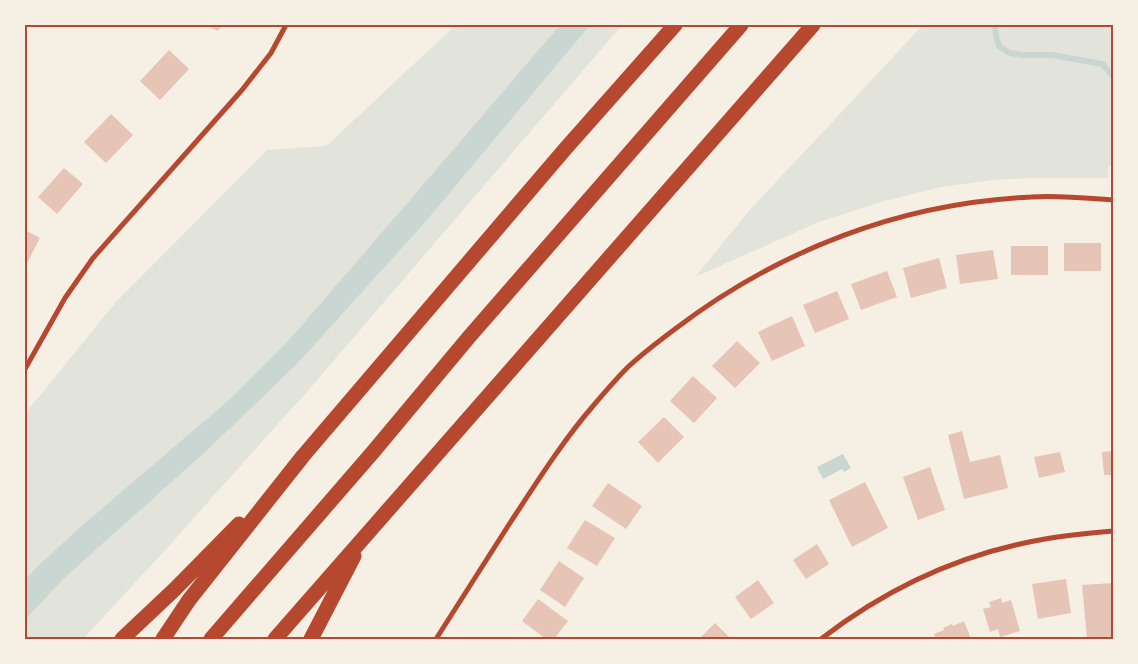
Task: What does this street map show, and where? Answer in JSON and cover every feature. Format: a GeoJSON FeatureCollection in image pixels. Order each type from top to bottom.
{"type":"FeatureCollection","features":[{"type":"Feature","properties":{"kind":"highway"},"geometry":{"type":"LineString","coordinates":[[566,148],[664,25]]}},
{"type":"Feature","properties":{"kind":"highway"},"geometry":{"type":"LineString","coordinates":[[163,639],[188,600],[316,441],[566,148],[675,25]]}},
{"type":"Feature","properties":{"kind":"highway"},"geometry":{"type":"LineString","coordinates":[[211,639],[373,452],[469,337],[741,25]]}},
{"type":"Feature","properties":{"kind":"highway"},"geometry":{"type":"LineString","coordinates":[[275,639],[813,25]]}},
{"type":"Feature","properties":{"kind":"highway"},"geometry":{"type":"LineString","coordinates":[[122,639],[284,481]]}},
{"type":"Feature","properties":{"kind":"highway"},"geometry":{"type":"LineString","coordinates":[[311,639],[365,535]]}},
{"type":"Feature","properties":{"kind":"street"},"geometry":{"type":"LineString","coordinates":[[25,369],[65,298],[93,258],[242,90],[271,53],[286,25]]}},
{"type":"Feature","properties":{"kind":"street"},"geometry":{"type":"LineString","coordinates":[[436,639],[551,460],[591,407],[627,368],[700,310],[753,277],[794,255],[879,223],[938,208],[998,199],[1060,196],[1113,200]]}},
{"type":"Feature","properties":{"kind":"street"},"geometry":{"type":"LineString","coordinates":[[821,639],[845,621],[894,591],[944,567],[994,550],[1046,538],[1113,531]]}},
{"type":"Feature","properties":{"kind":"shaded area"},"geometry":{"type":"Polygon","coordinates":[[[456,25],[622,25],[312,386],[83,639],[25,639],[25,414],[115,303],[267,150],[326,146],[456,25]]]}},
{"type":"Feature","properties":{"kind":"shaded area"},"geometry":{"type":"Polygon","coordinates":[[[560,25],[590,25],[427,220],[297,364],[204,453],[63,579],[25,620],[25,580],[85,523],[228,401],[290,339],[560,25]]]}},
{"type":"Feature","properties":{"kind":"shaded area"},"geometry":{"type":"Polygon","coordinates":[[[923,25],[1113,25],[1113,167],[1109,166],[1108,178],[992,180],[941,187],[884,201],[819,222],[695,277],[749,211],[923,25]]]}},
{"type":"Feature","properties":{"kind":"shaded area"},"geometry":{"type":"Polygon","coordinates":[[[843,454],[851,468],[844,472],[842,469],[823,479],[817,467],[843,454]]]}},
{"type":"Feature","properties":{"kind":"building"},"geometry":{"type":"Polygon","coordinates":[[[206,25],[222,25],[218,31],[206,25]]]}},
{"type":"Feature","properties":{"kind":"building"},"geometry":{"type":"Polygon","coordinates":[[[169,50],[189,69],[160,100],[140,81],[169,50]]]}},
{"type":"Feature","properties":{"kind":"building"},"geometry":{"type":"Polygon","coordinates":[[[111,114],[133,135],[106,163],[84,142],[111,114]]]}},
{"type":"Feature","properties":{"kind":"building"},"geometry":{"type":"Polygon","coordinates":[[[64,168],[83,184],[57,214],[38,197],[64,168]]]}},
{"type":"Feature","properties":{"kind":"building"},"geometry":{"type":"Polygon","coordinates":[[[25,230],[40,238],[25,267],[25,230]]]}},
{"type":"Feature","properties":{"kind":"building"},"geometry":{"type":"Polygon","coordinates":[[[1064,243],[1101,243],[1101,271],[1064,271],[1064,243]]]}},
{"type":"Feature","properties":{"kind":"building"},"geometry":{"type":"Polygon","coordinates":[[[1011,246],[1048,246],[1048,275],[1011,275],[1011,246]]]}},
{"type":"Feature","properties":{"kind":"building"},"geometry":{"type":"Polygon","coordinates":[[[993,250],[998,279],[960,284],[956,255],[993,250]]]}},
{"type":"Feature","properties":{"kind":"building"},"geometry":{"type":"Polygon","coordinates":[[[939,258],[947,288],[911,298],[903,268],[939,258]]]}},
{"type":"Feature","properties":{"kind":"building"},"geometry":{"type":"Polygon","coordinates":[[[887,271],[897,297],[861,310],[851,284],[887,271]]]}},
{"type":"Feature","properties":{"kind":"building"},"geometry":{"type":"Polygon","coordinates":[[[837,291],[849,319],[815,333],[803,305],[837,291]]]}},
{"type":"Feature","properties":{"kind":"building"},"geometry":{"type":"Polygon","coordinates":[[[792,316],[805,346],[772,361],[758,332],[792,316]]]}},
{"type":"Feature","properties":{"kind":"building"},"geometry":{"type":"Polygon","coordinates":[[[737,341],[760,363],[735,388],[712,366],[737,341]]]}},
{"type":"Feature","properties":{"kind":"building"},"geometry":{"type":"Polygon","coordinates":[[[693,376],[717,398],[694,423],[670,401],[693,376]]]}},
{"type":"Feature","properties":{"kind":"building"},"geometry":{"type":"Polygon","coordinates":[[[664,417],[684,437],[658,463],[638,442],[664,417]]]}},
{"type":"Feature","properties":{"kind":"building"},"geometry":{"type":"Polygon","coordinates":[[[962,431],[970,462],[1000,455],[1008,488],[964,499],[948,435],[962,431]]]}},
{"type":"Feature","properties":{"kind":"building"},"geometry":{"type":"Polygon","coordinates":[[[1113,451],[1113,475],[1104,475],[1102,452],[1113,451]]]}},
{"type":"Feature","properties":{"kind":"building"},"geometry":{"type":"Polygon","coordinates":[[[1060,452],[1065,472],[1039,478],[1034,457],[1060,452]]]}},
{"type":"Feature","properties":{"kind":"building"},"geometry":{"type":"Polygon","coordinates":[[[930,467],[945,510],[918,520],[903,477],[930,467]]]}},
{"type":"Feature","properties":{"kind":"building"},"geometry":{"type":"Polygon","coordinates":[[[865,482],[888,528],[852,547],[829,500],[865,482]]]}},
{"type":"Feature","properties":{"kind":"building"},"geometry":{"type":"Polygon","coordinates":[[[608,483],[642,506],[626,529],[592,506],[608,483]]]}},
{"type":"Feature","properties":{"kind":"building"},"geometry":{"type":"Polygon","coordinates":[[[585,520],[615,538],[597,566],[567,548],[585,520]]]}},
{"type":"Feature","properties":{"kind":"building"},"geometry":{"type":"Polygon","coordinates":[[[817,544],[829,564],[806,579],[793,560],[817,544]]]}},
{"type":"Feature","properties":{"kind":"building"},"geometry":{"type":"Polygon","coordinates":[[[559,561],[584,578],[565,607],[540,590],[559,561]]]}},
{"type":"Feature","properties":{"kind":"building"},"geometry":{"type":"Polygon","coordinates":[[[1066,579],[1071,613],[1038,619],[1032,584],[1066,579]]]}},
{"type":"Feature","properties":{"kind":"building"},"geometry":{"type":"Polygon","coordinates":[[[758,580],[774,603],[751,619],[735,597],[758,580]]]}},
{"type":"Feature","properties":{"kind":"building"},"geometry":{"type":"Polygon","coordinates":[[[1113,583],[1113,639],[1087,639],[1082,585],[1113,583]]]}},
{"type":"Feature","properties":{"kind":"building"},"geometry":{"type":"Polygon","coordinates":[[[1001,598],[1002,603],[1011,600],[1020,631],[1000,637],[998,629],[990,632],[983,609],[991,607],[989,602],[1001,598]]]}},
{"type":"Feature","properties":{"kind":"building"},"geometry":{"type":"Polygon","coordinates":[[[538,599],[568,621],[554,639],[546,639],[522,621],[538,599]]]}},
{"type":"Feature","properties":{"kind":"building"},"geometry":{"type":"Polygon","coordinates":[[[964,621],[971,639],[936,639],[934,634],[944,630],[943,628],[964,621]]]}},
{"type":"Feature","properties":{"kind":"building"},"geometry":{"type":"Polygon","coordinates":[[[715,623],[731,639],[699,639],[715,623]]]}},
{"type":"Feature","properties":{"kind":"waterway"},"geometry":{"type":"LineString","coordinates":[[995,25],[999,46],[1010,53],[1052,55],[1102,64],[1113,76]]}}]}
